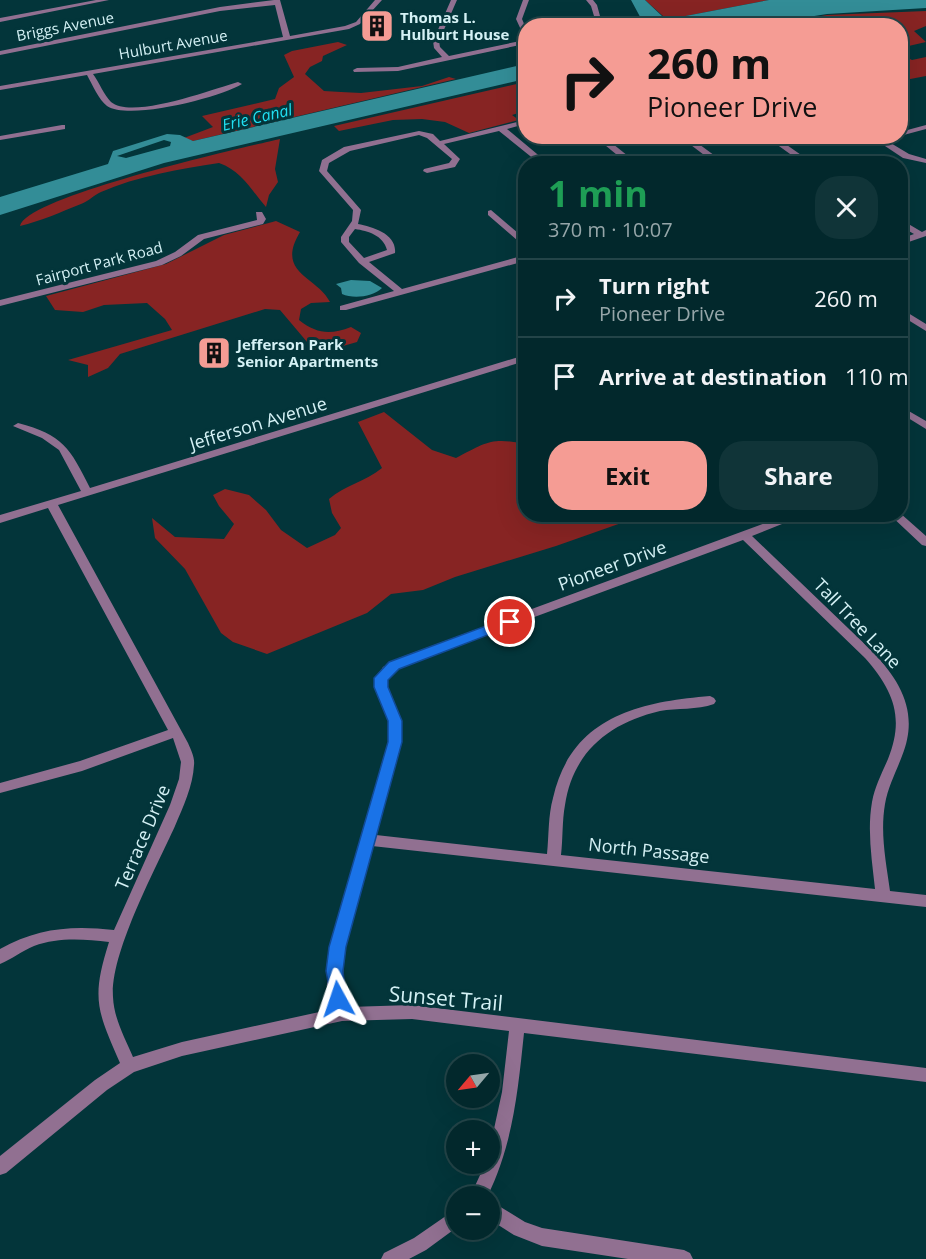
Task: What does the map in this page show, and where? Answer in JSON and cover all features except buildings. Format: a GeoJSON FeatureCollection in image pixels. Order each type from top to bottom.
{"type":"FeatureCollection","features":[{"type":"Feature","properties":{"kind":"street"},"geometry":{"type":"LineString","coordinates":[[0,20],[106,0]]}},
{"type":"Feature","properties":{"kind":"street","name":"Hulburt Avenue"},"geometry":{"type":"LineString","coordinates":[[0,88],[351,27],[358,23],[379,0]]}},
{"type":"Feature","properties":{"kind":"street"},"geometry":{"type":"LineString","coordinates":[[448,59],[435,43],[454,0]]}},
{"type":"Feature","properties":{"kind":"street"},"geometry":{"type":"LineString","coordinates":[[519,18],[526,0]]}},
{"type":"Feature","properties":{"kind":"street"},"geometry":{"type":"LineString","coordinates":[[589,0],[596,18]]}},
{"type":"Feature","properties":{"kind":"street"},"geometry":{"type":"LineString","coordinates":[[277,2],[287,38]]}},
{"type":"Feature","properties":{"kind":"street","name":"Briggs Avenue"},"geometry":{"type":"LineString","coordinates":[[0,53],[228,8],[277,2]]}},
{"type":"Feature","properties":{"kind":"street"},"geometry":{"type":"LineString","coordinates":[[357,70],[389,70],[518,44]]}},
{"type":"Feature","properties":{"kind":"street"},"geometry":{"type":"LineString","coordinates":[[89,72],[110,104],[128,110],[151,108],[238,84]]}},
{"type":"Feature","properties":{"kind":"street"},"geometry":{"type":"LineString","coordinates":[[439,143],[518,124]]}},
{"type":"Feature","properties":{"kind":"street"},"geometry":{"type":"LineString","coordinates":[[0,138],[62,127]]}},
{"type":"Feature","properties":{"kind":"street"},"geometry":{"type":"LineString","coordinates":[[908,132],[926,127]]}},
{"type":"Feature","properties":{"kind":"street"},"geometry":{"type":"LineString","coordinates":[[501,128],[518,142]]}},
{"type":"Feature","properties":{"kind":"street"},"geometry":{"type":"LineString","coordinates":[[400,292],[362,261],[345,242],[345,237],[358,215],[357,210],[323,171],[329,158],[355,146],[413,133],[428,135],[457,160],[449,166],[427,171]]}},
{"type":"Feature","properties":{"kind":"street"},"geometry":{"type":"LineString","coordinates":[[521,144],[535,156]]}},
{"type":"Feature","properties":{"kind":"street"},"geometry":{"type":"LineString","coordinates":[[608,144],[623,156]]}},
{"type":"Feature","properties":{"kind":"street"},"geometry":{"type":"LineString","coordinates":[[693,144],[711,156]]}},
{"type":"Feature","properties":{"kind":"street"},"geometry":{"type":"LineString","coordinates":[[780,144],[798,156]]}},
{"type":"Feature","properties":{"kind":"street"},"geometry":{"type":"LineString","coordinates":[[886,144],[906,156]]}},
{"type":"Feature","properties":{"kind":"street"},"geometry":{"type":"LineString","coordinates":[[908,156],[926,161]]}},
{"type":"Feature","properties":{"kind":"street"},"geometry":{"type":"LineString","coordinates":[[491,213],[518,237]]}},
{"type":"Feature","properties":{"kind":"street","name":"Fairport Park Road"},"geometry":{"type":"LineString","coordinates":[[0,303],[159,263],[174,256],[201,237],[258,223],[262,219],[259,214]]}},
{"type":"Feature","properties":{"kind":"street"},"geometry":{"type":"LineString","coordinates":[[353,226],[379,232],[391,245],[392,251],[386,255],[362,261]]}},
{"type":"Feature","properties":{"kind":"street"},"geometry":{"type":"LineString","coordinates":[[908,226],[923,234]]}},
{"type":"Feature","properties":{"kind":"street"},"geometry":{"type":"LineString","coordinates":[[908,239],[923,234]]}},
{"type":"Feature","properties":{"kind":"street"},"geometry":{"type":"LineString","coordinates":[[343,308],[518,260]]}},
{"type":"Feature","properties":{"kind":"street"},"geometry":{"type":"LineString","coordinates":[[908,316],[926,328]]}},
{"type":"Feature","properties":{"kind":"street","name":"Jefferson Avenue"},"geometry":{"type":"LineString","coordinates":[[0,519],[518,360]]}},
{"type":"Feature","properties":{"kind":"street"},"geometry":{"type":"LineString","coordinates":[[908,414],[926,426]]}},
{"type":"Feature","properties":{"kind":"street"},"geometry":{"type":"LineString","coordinates":[[18,426],[48,436],[59,443],[87,492]]}},
{"type":"Feature","properties":{"kind":"street","name":"Terrace Drive"},"geometry":{"type":"LineString","coordinates":[[51,503],[176,732],[188,762],[186,779],[177,805],[118,937],[108,970],[105,995],[108,1017],[129,1066]]}},
{"type":"Feature","properties":{"kind":"street","name":"Pioneer Drive"},"geometry":{"type":"LineString","coordinates":[[367,840],[395,742],[395,721],[381,687],[381,678],[385,673],[403,662],[780,522]]}},
{"type":"Feature","properties":{"kind":"street"},"geometry":{"type":"LineString","coordinates":[[903,522],[926,542]]}},
{"type":"Feature","properties":{"kind":"street","name":"Tall Tree Lane"},"geometry":{"type":"LineString","coordinates":[[744,535],[884,670],[898,696],[902,712],[903,735],[885,772],[876,818],[883,896]]}},
{"type":"Feature","properties":{"kind":"street"},"geometry":{"type":"LineString","coordinates":[[554,859],[559,796],[569,770],[587,742],[612,722],[640,710],[679,702],[710,701]]}},
{"type":"Feature","properties":{"kind":"street"},"geometry":{"type":"LineString","coordinates":[[0,788],[82,766],[176,732]]}},
{"type":"Feature","properties":{"kind":"street"},"geometry":{"type":"LineString","coordinates":[[342,1014],[335,985],[338,947],[367,840]]}},
{"type":"Feature","properties":{"kind":"street","name":"North Passage"},"geometry":{"type":"LineString","coordinates":[[367,840],[926,901]]}},
{"type":"Feature","properties":{"kind":"street"},"geometry":{"type":"LineString","coordinates":[[0,957],[30,939],[50,934],[85,932],[118,937]]}},
{"type":"Feature","properties":{"kind":"street","name":"Sunset Trail"},"geometry":{"type":"LineString","coordinates":[[0,1167],[101,1085],[129,1066],[182,1049],[342,1014],[412,1012],[926,1075]]}},
{"type":"Feature","properties":{"kind":"street"},"geometry":{"type":"LineString","coordinates":[[484,1186],[491,1174],[504,1136],[517,1026]]}},
{"type":"Feature","properties":{"kind":"street"},"geometry":{"type":"LineString","coordinates":[[500,1216],[520,1229],[542,1238],[684,1259]]}},
{"type":"Feature","properties":{"kind":"street"},"geometry":{"type":"LineString","coordinates":[[390,1259],[420,1244],[446,1225]]}},
{"type":"Feature","properties":{"kind":"shaded area"},"geometry":{"type":"Polygon","coordinates":[[[645,0],[769,0],[675,18],[663,16],[645,0]]]}},
{"type":"Feature","properties":{"kind":"shaded area"},"geometry":{"type":"Polygon","coordinates":[[[926,11],[926,26],[914,31],[926,42],[908,46],[908,18],[809,18],[827,15],[926,11]]]}},
{"type":"Feature","properties":{"kind":"shaded area"},"geometry":{"type":"Polygon","coordinates":[[[338,42],[347,45],[323,56],[322,61],[310,67],[305,74],[324,91],[361,93],[422,86],[449,77],[456,79],[193,141],[184,138],[213,127],[202,116],[275,99],[279,88],[294,77],[284,55],[292,51],[338,42]]]}},
{"type":"Feature","properties":{"kind":"shaded area"},"geometry":{"type":"Polygon","coordinates":[[[926,57],[926,76],[908,79],[908,58],[912,60],[926,57]]]}},
{"type":"Feature","properties":{"kind":"shaded area"},"geometry":{"type":"Polygon","coordinates":[[[518,84],[518,113],[512,115],[518,120],[469,133],[445,122],[422,119],[393,120],[339,131],[334,126],[518,84]]]}},
{"type":"Feature","properties":{"kind":"shaded area"},"geometry":{"type":"Polygon","coordinates":[[[280,139],[275,169],[278,182],[269,195],[266,207],[240,176],[219,163],[144,177],[115,186],[84,203],[20,226],[32,214],[59,201],[96,188],[280,139]]]}},
{"type":"Feature","properties":{"kind":"shaded area"},"geometry":{"type":"Polygon","coordinates":[[[276,221],[300,232],[292,257],[295,266],[324,293],[330,302],[311,303],[301,309],[299,320],[324,332],[351,327],[361,333],[357,342],[329,350],[313,349],[280,310],[265,309],[120,354],[108,368],[88,377],[88,365],[68,360],[172,330],[165,319],[147,303],[104,305],[83,312],[55,310],[46,296],[166,264],[224,235],[276,221]]]}},
{"type":"Feature","properties":{"kind":"shaded area"},"geometry":{"type":"Polygon","coordinates":[[[384,412],[432,450],[456,458],[489,442],[518,443],[518,522],[624,522],[455,577],[423,590],[391,594],[367,613],[267,654],[233,642],[221,633],[185,569],[155,538],[152,518],[175,537],[224,539],[234,524],[213,495],[225,489],[249,495],[266,510],[281,530],[307,548],[335,535],[341,528],[332,513],[329,499],[382,468],[358,422],[384,412]]]}},
{"type":"Feature","properties":{"kind":"water"},"geometry":{"type":"Polygon","coordinates":[[[631,0],[645,0],[662,16],[675,18],[641,18],[631,0]]]}},
{"type":"Feature","properties":{"kind":"water"},"geometry":{"type":"Polygon","coordinates":[[[769,0],[926,0],[926,8],[827,14],[802,18],[675,18],[769,0]]]}},
{"type":"Feature","properties":{"kind":"water"},"geometry":{"type":"Polygon","coordinates":[[[518,66],[518,81],[164,163],[0,215],[0,197],[108,164],[113,151],[167,134],[180,135],[193,141],[518,66]],[[164,140],[117,156],[126,158],[170,146],[171,142],[164,140]]]}},
{"type":"Feature","properties":{"kind":"water"},"geometry":{"type":"Polygon","coordinates":[[[351,280],[370,281],[382,288],[363,296],[342,294],[341,288],[336,284],[351,280]]]}},
{"type":"Feature","properties":{"kind":"place","name":"Thomas L. Hulburt House"},"geometry":{"type":"Point","coordinates":[377,26]}},
{"type":"Feature","properties":{"kind":"place","name":"Jefferson Park Senior Apartments"},"geometry":{"type":"Point","coordinates":[214,353]}},
{"type":"Feature","properties":{"kind":"route"},"geometry":{"type":"LineString","coordinates":[[338,999],[335,985],[338,947],[395,742],[395,721],[381,687],[381,678],[394,665],[510,622]]}},
{"type":"Feature","properties":{"kind":"water label","name":"Erie Canal"},"geometry":{"type":"Point","coordinates":[257,117]}}]}
